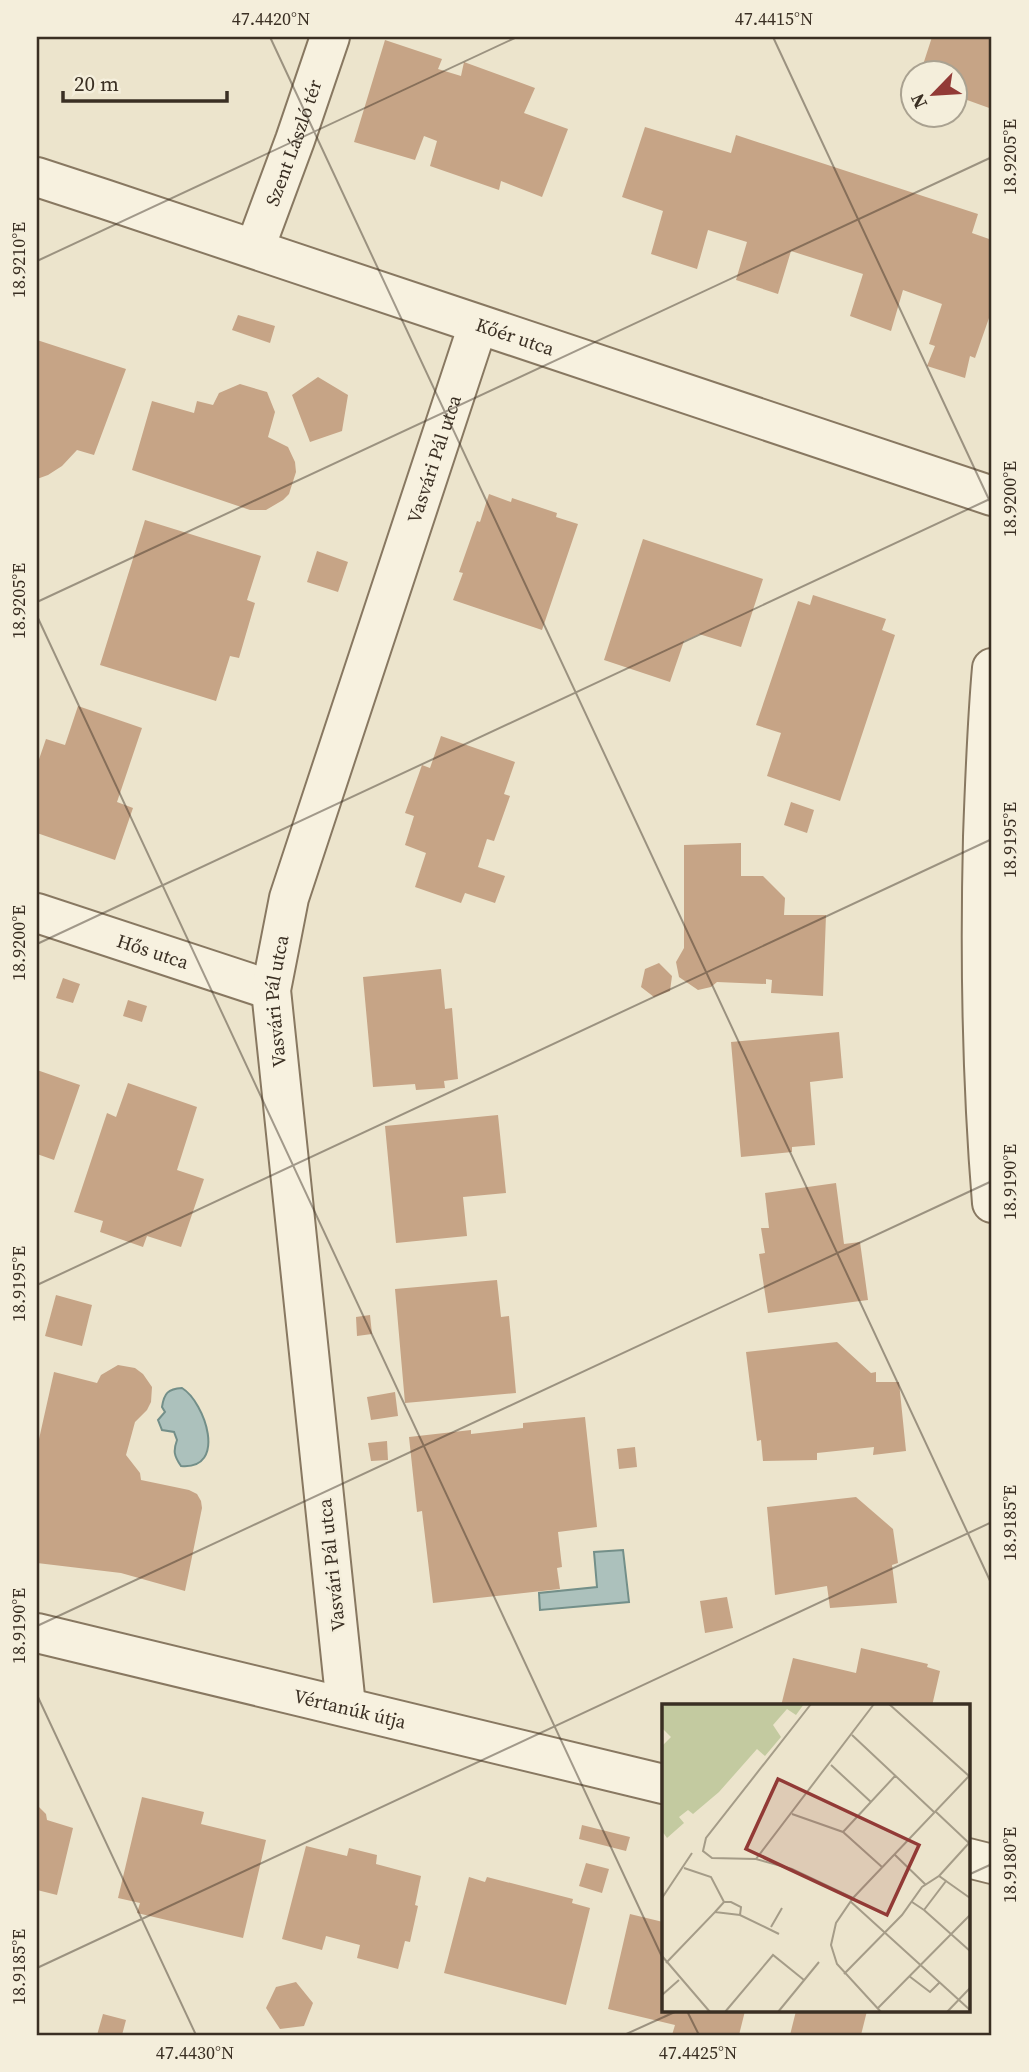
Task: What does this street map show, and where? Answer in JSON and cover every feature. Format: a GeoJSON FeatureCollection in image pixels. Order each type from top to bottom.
{"type":"FeatureCollection","features":[{"type":"Feature","properties":{"kind":"street","name":"Szent László tér"},"geometry":{"type":"LineString","coordinates":[[255,248],[330,37]]}},
{"type":"Feature","properties":{"kind":"street","name":"Kőér utca"},"geometry":{"type":"LineString","coordinates":[[37,177],[992,496]]}},
{"type":"Feature","properties":{"kind":"street","name":"Vasvári Pál utca"},"geometry":{"type":"LineString","coordinates":[[346,1706],[271,990],[289,898],[478,325]]}},
{"type":"Feature","properties":{"kind":"street"},"geometry":{"type":"LineString","coordinates":[[992,668],[987,723],[981,932],[986,1126],[992,1203]]}},
{"type":"Feature","properties":{"kind":"street","name":"Hős utca"},"geometry":{"type":"LineString","coordinates":[[37,913],[271,990]]}},
{"type":"Feature","properties":{"kind":"street","name":"Vértanúk útja"},"geometry":{"type":"LineString","coordinates":[[37,1633],[662,1784]]}},
{"type":"Feature","properties":{"kind":"street"},"geometry":{"type":"LineString","coordinates":[[970,1858],[992,1864]]}},
{"type":"Feature","properties":{"kind":"water"},"geometry":{"type":"Polygon","coordinates":[[[182,1388],[198,1407],[204,1420],[208,1447],[204,1457],[195,1464],[181,1466],[175,1453],[177,1440],[174,1432],[162,1430],[158,1420],[165,1412],[162,1407],[166,1395],[173,1389],[182,1388]]]}},
{"type":"Feature","properties":{"kind":"water"},"geometry":{"type":"Polygon","coordinates":[[[623,1550],[629,1602],[540,1610],[539,1593],[597,1587],[594,1552],[623,1550]]]}},
{"type":"Feature","properties":{"kind":"building"},"geometry":{"type":"Polygon","coordinates":[[[932,37],[992,37],[992,109],[970,101],[970,60],[925,60],[932,37]]]}},
{"type":"Feature","properties":{"kind":"building"},"geometry":{"type":"Polygon","coordinates":[[[385,40],[442,59],[438,69],[461,76],[464,62],[535,88],[524,113],[568,129],[542,197],[501,181],[499,190],[430,166],[437,141],[424,136],[415,160],[354,142],[385,40]]]}},
{"type":"Feature","properties":{"kind":"building"},"geometry":{"type":"Polygon","coordinates":[[[645,127],[731,153],[736,135],[978,214],[972,233],[992,240],[992,319],[989,318],[975,358],[970,356],[965,378],[927,366],[935,346],[929,344],[942,304],[903,290],[891,331],[850,316],[863,274],[791,251],[778,294],[736,280],[747,242],[708,230],[697,269],[651,254],[663,211],[622,197],[645,127]]]}},
{"type":"Feature","properties":{"kind":"building"},"geometry":{"type":"Polygon","coordinates":[[[238,315],[275,326],[270,343],[232,330],[238,315]]]}},
{"type":"Feature","properties":{"kind":"building"},"geometry":{"type":"Polygon","coordinates":[[[37,340],[126,369],[94,455],[77,450],[62,466],[37,479],[37,340]]]}},
{"type":"Feature","properties":{"kind":"building"},"geometry":{"type":"Polygon","coordinates":[[[318,377],[348,395],[342,431],[310,442],[292,395],[318,377]]]}},
{"type":"Feature","properties":{"kind":"building"},"geometry":{"type":"Polygon","coordinates":[[[240,384],[267,392],[275,412],[268,437],[288,447],[295,462],[296,472],[289,494],[283,500],[266,510],[250,510],[132,470],[152,401],[194,413],[197,401],[213,405],[219,393],[240,384]]]}},
{"type":"Feature","properties":{"kind":"building"},"geometry":{"type":"Polygon","coordinates":[[[489,494],[511,502],[512,498],[557,513],[556,517],[578,524],[542,630],[453,600],[463,573],[459,572],[489,494]]]}},
{"type":"Feature","properties":{"kind":"building"},"geometry":{"type":"Polygon","coordinates":[[[145,520],[261,556],[247,600],[255,603],[239,658],[230,656],[216,701],[100,665],[145,520]]]}},
{"type":"Feature","properties":{"kind":"building"},"geometry":{"type":"Polygon","coordinates":[[[643,539],[763,579],[741,647],[699,634],[684,641],[670,682],[604,660],[643,539]]]}},
{"type":"Feature","properties":{"kind":"building"},"geometry":{"type":"Polygon","coordinates":[[[317,551],[348,562],[338,592],[307,582],[317,551]]]}},
{"type":"Feature","properties":{"kind":"building"},"geometry":{"type":"Polygon","coordinates":[[[813,595],[886,619],[882,630],[895,635],[840,801],[767,776],[781,733],[756,725],[798,601],[810,605],[813,595]]]}},
{"type":"Feature","properties":{"kind":"building"},"geometry":{"type":"Polygon","coordinates":[[[78,706],[142,728],[117,802],[133,808],[115,860],[37,833],[37,765],[46,739],[65,745],[78,706]]]}},
{"type":"Feature","properties":{"kind":"building"},"geometry":{"type":"Polygon","coordinates":[[[441,736],[515,762],[504,794],[510,796],[494,841],[487,839],[478,867],[505,876],[495,903],[465,893],[461,903],[415,887],[426,853],[405,845],[414,816],[405,813],[422,765],[430,768],[441,736]]]}},
{"type":"Feature","properties":{"kind":"building"},"geometry":{"type":"Polygon","coordinates":[[[791,802],[814,810],[807,833],[784,825],[791,802]]]}},
{"type":"Feature","properties":{"kind":"building"},"geometry":{"type":"Polygon","coordinates":[[[741,843],[741,876],[763,876],[785,898],[784,915],[826,915],[823,996],[771,993],[772,980],[766,979],[766,984],[717,982],[711,987],[698,990],[679,977],[676,962],[684,948],[684,845],[741,843]]]}},
{"type":"Feature","properties":{"kind":"building"},"geometry":{"type":"Polygon","coordinates":[[[659,963],[672,976],[670,991],[654,997],[641,987],[645,969],[659,963]]]}},
{"type":"Feature","properties":{"kind":"building"},"geometry":{"type":"Polygon","coordinates":[[[441,969],[445,1009],[452,1008],[458,1079],[444,1081],[445,1088],[416,1090],[415,1084],[373,1087],[363,977],[441,969]]]}},
{"type":"Feature","properties":{"kind":"building"},"geometry":{"type":"Polygon","coordinates":[[[63,978],[80,984],[73,1003],[56,998],[63,978]]]}},
{"type":"Feature","properties":{"kind":"building"},"geometry":{"type":"Polygon","coordinates":[[[128,1000],[147,1006],[142,1022],[123,1016],[128,1000]]]}},
{"type":"Feature","properties":{"kind":"building"},"geometry":{"type":"Polygon","coordinates":[[[839,1032],[843,1078],[810,1082],[815,1145],[792,1147],[792,1152],[741,1157],[731,1042],[839,1032]]]}},
{"type":"Feature","properties":{"kind":"building"},"geometry":{"type":"Polygon","coordinates":[[[37,1070],[80,1085],[54,1160],[37,1154],[37,1070]]]}},
{"type":"Feature","properties":{"kind":"building"},"geometry":{"type":"Polygon","coordinates":[[[128,1083],[197,1107],[177,1170],[204,1179],[181,1247],[147,1236],[143,1247],[100,1232],[103,1221],[74,1212],[107,1113],[116,1117],[128,1083]]]}},
{"type":"Feature","properties":{"kind":"building"},"geometry":{"type":"Polygon","coordinates":[[[498,1115],[506,1193],[463,1197],[467,1236],[396,1243],[385,1126],[498,1115]]]}},
{"type":"Feature","properties":{"kind":"building"},"geometry":{"type":"Polygon","coordinates":[[[836,1183],[844,1244],[860,1242],[868,1300],[768,1313],[759,1254],[765,1253],[761,1228],[769,1228],[765,1193],[836,1183]]]}},
{"type":"Feature","properties":{"kind":"building"},"geometry":{"type":"Polygon","coordinates":[[[497,1280],[501,1317],[509,1316],[516,1393],[405,1403],[395,1289],[497,1280]]]}},
{"type":"Feature","properties":{"kind":"building"},"geometry":{"type":"Polygon","coordinates":[[[56,1295],[92,1305],[82,1346],[45,1336],[56,1295]]]}},
{"type":"Feature","properties":{"kind":"building"},"geometry":{"type":"Polygon","coordinates":[[[370,1315],[372,1334],[357,1336],[356,1317],[370,1315]]]}},
{"type":"Feature","properties":{"kind":"building"},"geometry":{"type":"Polygon","coordinates":[[[837,1342],[871,1373],[876,1372],[876,1382],[899,1382],[906,1451],[873,1455],[874,1447],[817,1453],[817,1460],[763,1461],[761,1440],[757,1441],[746,1352],[837,1342]]]}},
{"type":"Feature","properties":{"kind":"building"},"geometry":{"type":"Polygon","coordinates":[[[118,1365],[135,1368],[152,1387],[151,1402],[135,1422],[126,1455],[140,1473],[141,1480],[189,1490],[197,1494],[201,1501],[202,1508],[185,1591],[121,1573],[37,1563],[37,1448],[54,1372],[97,1383],[101,1375],[118,1365]]]}},
{"type":"Feature","properties":{"kind":"building"},"geometry":{"type":"Polygon","coordinates":[[[395,1392],[398,1416],[371,1420],[367,1397],[395,1392]]]}},
{"type":"Feature","properties":{"kind":"building"},"geometry":{"type":"Polygon","coordinates":[[[585,1417],[597,1527],[558,1532],[562,1567],[557,1568],[560,1589],[433,1603],[422,1511],[417,1512],[409,1437],[471,1430],[471,1434],[523,1428],[523,1423],[585,1417]]]}},
{"type":"Feature","properties":{"kind":"building"},"geometry":{"type":"Polygon","coordinates":[[[387,1441],[388,1460],[371,1461],[368,1443],[387,1441]]]}},
{"type":"Feature","properties":{"kind":"building"},"geometry":{"type":"Polygon","coordinates":[[[635,1447],[637,1467],[619,1469],[617,1449],[635,1447]]]}},
{"type":"Feature","properties":{"kind":"building"},"geometry":{"type":"Polygon","coordinates":[[[856,1497],[893,1529],[898,1563],[892,1565],[897,1603],[830,1608],[827,1586],[775,1595],[767,1507],[856,1497]]]}},
{"type":"Feature","properties":{"kind":"building"},"geometry":{"type":"Polygon","coordinates":[[[727,1597],[733,1628],[705,1633],[700,1601],[727,1597]]]}},
{"type":"Feature","properties":{"kind":"building"},"geometry":{"type":"Polygon","coordinates":[[[861,1648],[928,1664],[927,1667],[940,1671],[932,1704],[782,1704],[793,1658],[856,1673],[861,1648]]]}},
{"type":"Feature","properties":{"kind":"building"},"geometry":{"type":"Polygon","coordinates":[[[142,1797],[204,1812],[201,1824],[266,1840],[243,1938],[137,1913],[140,1903],[118,1898],[142,1797]]]}},
{"type":"Feature","properties":{"kind":"building"},"geometry":{"type":"Polygon","coordinates":[[[37,1805],[46,1814],[47,1820],[73,1828],[57,1895],[37,1890],[37,1805]]]}},
{"type":"Feature","properties":{"kind":"building"},"geometry":{"type":"Polygon","coordinates":[[[582,1825],[630,1837],[626,1851],[579,1839],[582,1825]]]}},
{"type":"Feature","properties":{"kind":"building"},"geometry":{"type":"Polygon","coordinates":[[[306,1846],[347,1856],[349,1848],[377,1855],[376,1864],[421,1876],[410,1942],[405,1941],[398,1969],[357,1958],[360,1945],[326,1936],[322,1950],[282,1939],[306,1846]]]}},
{"type":"Feature","properties":{"kind":"building"},"geometry":{"type":"Polygon","coordinates":[[[586,1863],[609,1869],[602,1893],[579,1886],[586,1863]]]}},
{"type":"Feature","properties":{"kind":"building"},"geometry":{"type":"Polygon","coordinates":[[[469,1877],[485,1882],[487,1877],[573,1899],[572,1903],[590,1908],[566,2005],[444,1973],[469,1877]]]}},
{"type":"Feature","properties":{"kind":"building"},"geometry":{"type":"Polygon","coordinates":[[[630,1914],[662,1922],[662,2012],[745,2012],[739,2035],[672,2035],[675,2025],[608,2009],[630,1914]]]}},
{"type":"Feature","properties":{"kind":"building"},"geometry":{"type":"Polygon","coordinates":[[[296,1982],[313,2003],[304,2026],[280,2029],[266,2008],[276,1987],[296,1982]]]}},
{"type":"Feature","properties":{"kind":"building"},"geometry":{"type":"Polygon","coordinates":[[[796,2012],[867,2012],[861,2035],[790,2035],[796,2012]]]}},
{"type":"Feature","properties":{"kind":"building"},"geometry":{"type":"Polygon","coordinates":[[[103,2014],[126,2020],[122,2035],[97,2035],[103,2014]]]}}]}
